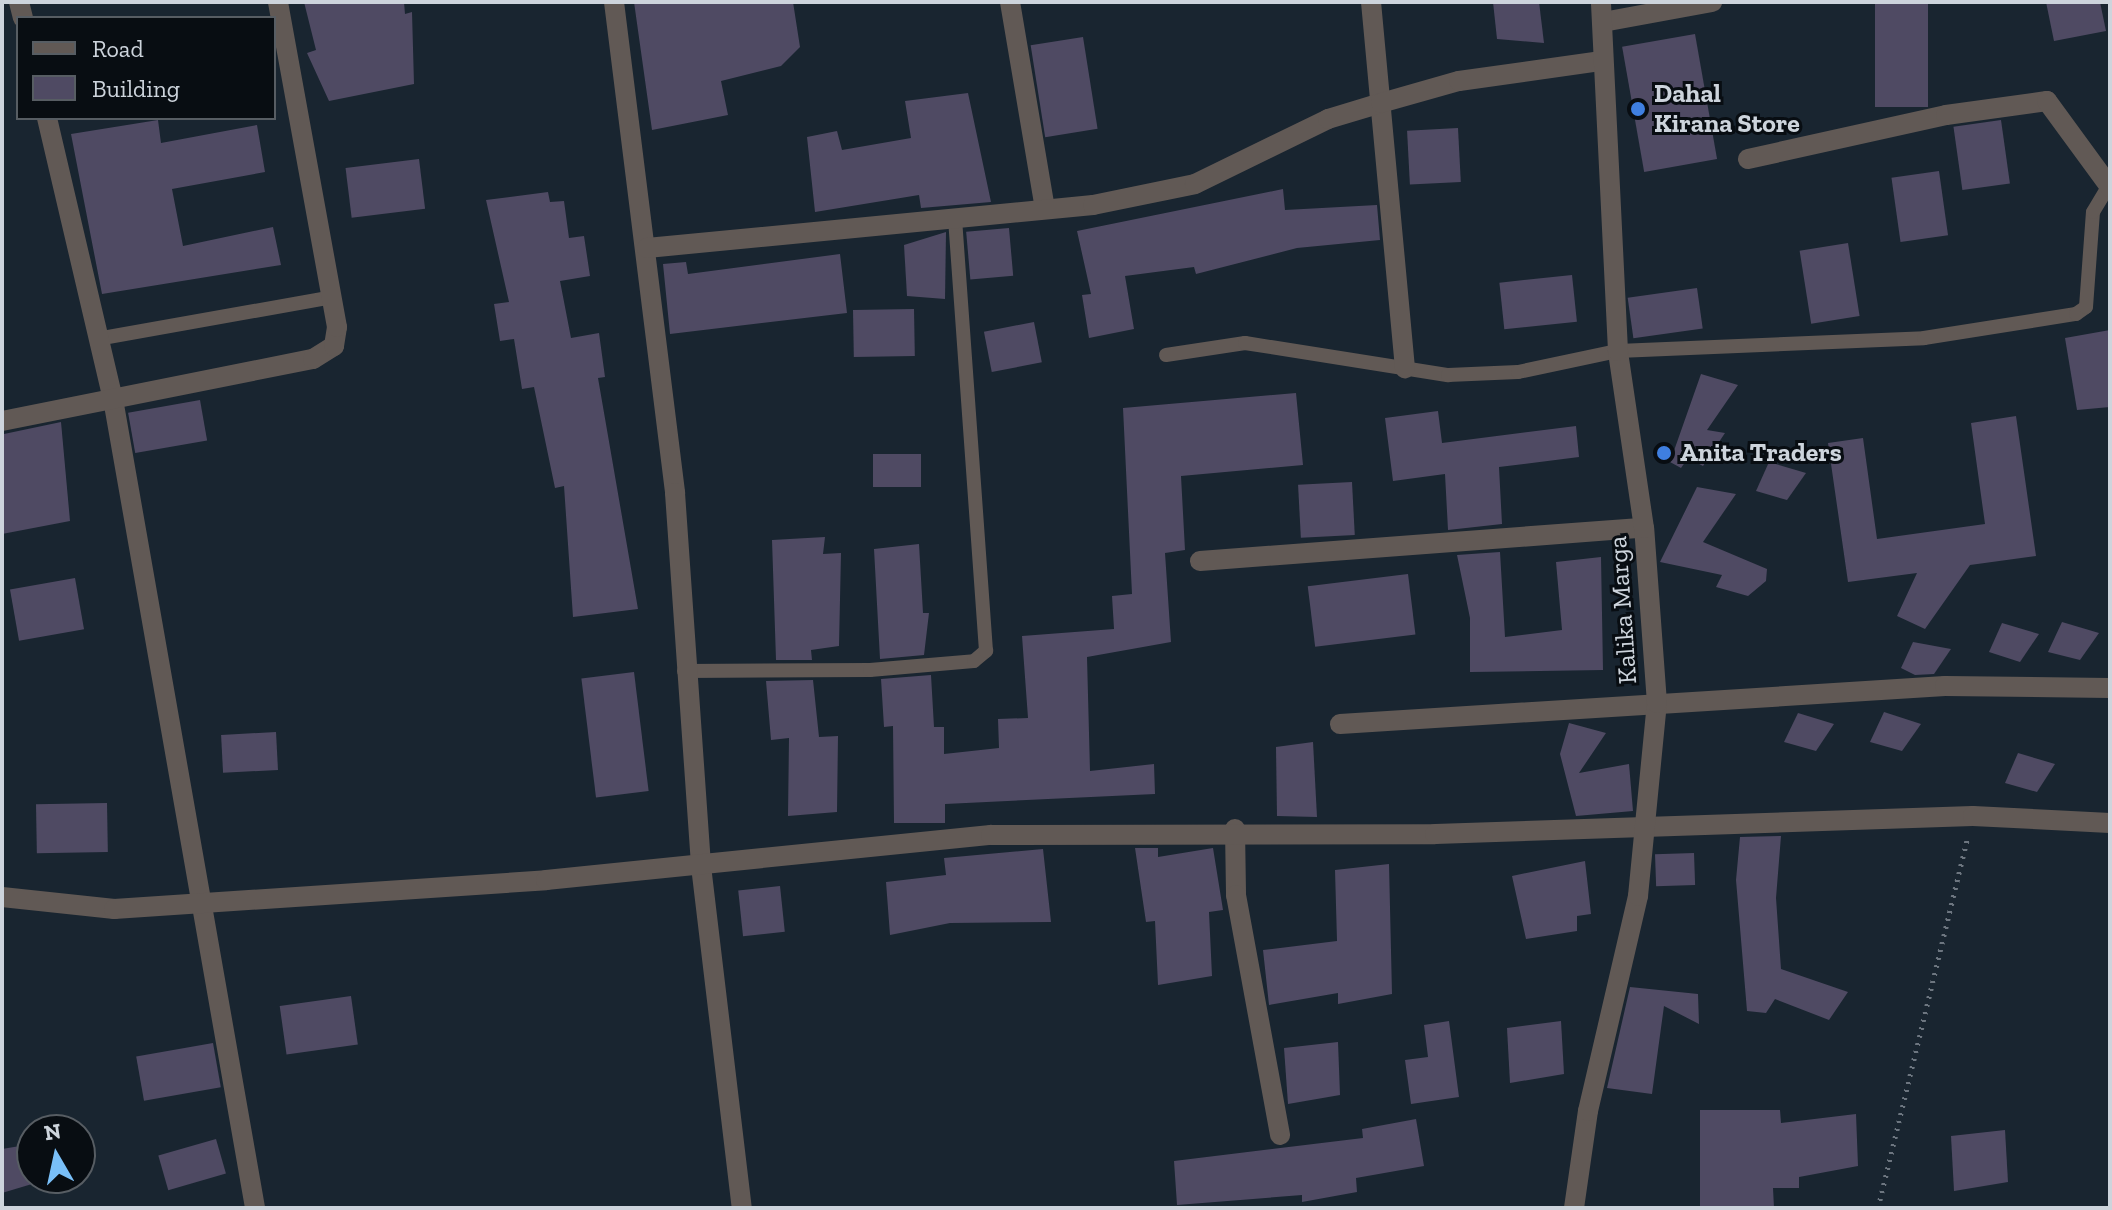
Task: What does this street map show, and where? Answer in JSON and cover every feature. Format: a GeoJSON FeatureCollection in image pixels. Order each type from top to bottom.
{"type":"FeatureCollection","features":[{"type":"Feature","properties":{"kind":"street"},"geometry":{"type":"LineString","coordinates":[[2,421],[313,359],[334,346],[332,297],[282,68],[278,2]]}},
{"type":"Feature","properties":{"kind":"street"},"geometry":{"type":"LineString","coordinates":[[614,2],[647,248],[675,493],[684,671],[701,866],[742,1208]]}},
{"type":"Feature","properties":{"kind":"street"},"geometry":{"type":"LineString","coordinates":[[1010,2],[1045,209]]}},
{"type":"Feature","properties":{"kind":"street"},"geometry":{"type":"LineString","coordinates":[[1371,2],[1405,368]]}},
{"type":"Feature","properties":{"kind":"street"},"geometry":{"type":"LineString","coordinates":[[1602,12],[1712,2]]}},
{"type":"Feature","properties":{"kind":"street","name":"Kalika Marga"},"geometry":{"type":"LineString","coordinates":[[1574,1208],[1588,1111],[1638,896],[1657,703],[1644,528],[1618,351],[1602,12]]}},
{"type":"Feature","properties":{"kind":"street"},"geometry":{"type":"LineString","coordinates":[[647,248],[955,221],[1195,184],[1328,119],[1459,81],[1602,61]]}},
{"type":"Feature","properties":{"kind":"street"},"geometry":{"type":"LineString","coordinates":[[1748,159],[1946,115],[2047,101],[2109,187]]}},
{"type":"Feature","properties":{"kind":"street"},"geometry":{"type":"LineString","coordinates":[[47,120],[113,399],[255,1208]]}},
{"type":"Feature","properties":{"kind":"street"},"geometry":{"type":"LineString","coordinates":[[1200,561],[1644,528]]}},
{"type":"Feature","properties":{"kind":"street"},"geometry":{"type":"LineString","coordinates":[[1340,724],[1945,686],[2110,688]]}},
{"type":"Feature","properties":{"kind":"street"},"geometry":{"type":"LineString","coordinates":[[2,897],[114,909],[701,866],[991,835],[1235,829],[1435,834],[1973,816],[2110,823]]}},
{"type":"Feature","properties":{"kind":"street"},"geometry":{"type":"LineString","coordinates":[[1235,829],[1236,895],[1280,1135]]}},
{"type":"Feature","properties":{"kind":"lane"},"geometry":{"type":"LineString","coordinates":[[1166,355],[1245,343],[1405,368],[1518,372],[1618,351],[1924,338],[2076,314],[2086,307],[2093,212],[2109,187]]}},
{"type":"Feature","properties":{"kind":"lane"},"geometry":{"type":"LineString","coordinates":[[684,671],[870,670],[974,661],[986,651],[955,221]]}},
{"type":"Feature","properties":{"kind":"lane"},"geometry":{"type":"LineString","coordinates":[[97,339],[332,297]]}},
{"type":"Feature","properties":{"kind":"path"},"geometry":{"type":"LineString","coordinates":[[1878,1208],[1973,816]]}},
{"type":"Feature","properties":{"kind":"building"},"geometry":{"type":"Polygon","coordinates":[[[304,2],[404,2],[405,14],[412,12],[414,84],[329,101],[307,53],[316,50],[304,2]]]}},
{"type":"Feature","properties":{"kind":"building"},"geometry":{"type":"Polygon","coordinates":[[[634,2],[793,2],[800,47],[781,66],[721,81],[728,115],[652,130],[634,2]]]}},
{"type":"Feature","properties":{"kind":"building"},"geometry":{"type":"Polygon","coordinates":[[[1493,2],[1539,2],[1544,43],[1497,39],[1493,2]]]}},
{"type":"Feature","properties":{"kind":"building"},"geometry":{"type":"Polygon","coordinates":[[[1875,2],[1928,2],[1928,107],[1875,107],[1875,2]]]}},
{"type":"Feature","properties":{"kind":"building"},"geometry":{"type":"Polygon","coordinates":[[[2046,2],[2100,2],[2106,31],[2054,41],[2046,2]]]}},
{"type":"Feature","properties":{"kind":"building"},"geometry":{"type":"Polygon","coordinates":[[[1695,34],[1717,159],[1644,172],[1622,47],[1695,34]]]}},
{"type":"Feature","properties":{"kind":"building"},"geometry":{"type":"Polygon","coordinates":[[[1083,37],[1098,129],[1045,137],[1031,45],[1083,37]]]}},
{"type":"Feature","properties":{"kind":"building"},"geometry":{"type":"Polygon","coordinates":[[[968,93],[991,202],[921,208],[919,195],[815,212],[807,137],[837,131],[842,150],[911,138],[905,101],[968,93]]]}},
{"type":"Feature","properties":{"kind":"building"},"geometry":{"type":"Polygon","coordinates":[[[158,120],[161,143],[257,125],[265,172],[172,189],[183,246],[273,227],[281,265],[102,294],[71,134],[158,120]]]}},
{"type":"Feature","properties":{"kind":"building"},"geometry":{"type":"Polygon","coordinates":[[[2001,120],[2010,183],[1962,190],[1953,127],[2001,120]]]}},
{"type":"Feature","properties":{"kind":"building"},"geometry":{"type":"Polygon","coordinates":[[[1458,128],[1461,182],[1410,185],[1407,131],[1458,128]]]}},
{"type":"Feature","properties":{"kind":"building"},"geometry":{"type":"Polygon","coordinates":[[[419,159],[425,209],[352,218],[346,168],[419,159]]]}},
{"type":"Feature","properties":{"kind":"building"},"geometry":{"type":"Polygon","coordinates":[[[1939,171],[1948,235],[1901,242],[1891,178],[1939,171]]]}},
{"type":"Feature","properties":{"kind":"building"},"geometry":{"type":"Polygon","coordinates":[[[1283,189],[1285,210],[1377,205],[1380,240],[1297,248],[1196,274],[1194,267],[1125,276],[1134,329],[1089,338],[1082,295],[1091,294],[1077,231],[1283,189]]]}},
{"type":"Feature","properties":{"kind":"building"},"geometry":{"type":"Polygon","coordinates":[[[548,192],[550,202],[564,201],[569,238],[584,236],[590,276],[560,281],[571,338],[599,333],[605,377],[598,378],[638,609],[573,617],[564,486],[555,488],[534,387],[522,389],[514,339],[500,341],[494,304],[509,302],[486,200],[548,192]]]}},
{"type":"Feature","properties":{"kind":"building"},"geometry":{"type":"Polygon","coordinates":[[[1009,228],[1013,276],[970,280],[966,232],[1009,228]]]}},
{"type":"Feature","properties":{"kind":"building"},"geometry":{"type":"Polygon","coordinates":[[[946,232],[945,299],[907,296],[904,245],[946,232]]]}},
{"type":"Feature","properties":{"kind":"building"},"geometry":{"type":"Polygon","coordinates":[[[1848,243],[1860,316],[1811,324],[1800,251],[1848,243]]]}},
{"type":"Feature","properties":{"kind":"building"},"geometry":{"type":"Polygon","coordinates":[[[840,254],[847,313],[670,334],[663,264],[686,262],[688,274],[840,254]]]}},
{"type":"Feature","properties":{"kind":"building"},"geometry":{"type":"Polygon","coordinates":[[[1572,275],[1577,322],[1504,329],[1499,283],[1572,275]]]}},
{"type":"Feature","properties":{"kind":"building"},"geometry":{"type":"Polygon","coordinates":[[[1697,288],[1703,329],[1633,338],[1628,298],[1697,288]]]}},
{"type":"Feature","properties":{"kind":"building"},"geometry":{"type":"Polygon","coordinates":[[[914,309],[915,356],[854,357],[853,310],[914,309]]]}},
{"type":"Feature","properties":{"kind":"building"},"geometry":{"type":"Polygon","coordinates":[[[1034,322],[1042,362],[992,372],[984,332],[1034,322]]]}},
{"type":"Feature","properties":{"kind":"building"},"geometry":{"type":"Polygon","coordinates":[[[2110,330],[2110,407],[2077,410],[2065,338],[2110,330]]]}},
{"type":"Feature","properties":{"kind":"building"},"geometry":{"type":"Polygon","coordinates":[[[1701,374],[1738,385],[1707,430],[1725,433],[1703,466],[1688,458],[1681,468],[1670,462],[1701,374]]]}},
{"type":"Feature","properties":{"kind":"building"},"geometry":{"type":"Polygon","coordinates":[[[1296,393],[1303,465],[1181,476],[1185,550],[1165,553],[1171,642],[1087,657],[1090,771],[1154,764],[1155,794],[945,804],[945,823],[894,823],[893,726],[884,727],[881,679],[931,675],[934,727],[944,727],[944,754],[999,748],[998,719],[1028,718],[1022,636],[1114,629],[1112,596],[1132,594],[1123,408],[1296,393]]]}},
{"type":"Feature","properties":{"kind":"building"},"geometry":{"type":"Polygon","coordinates":[[[200,400],[207,440],[135,453],[128,413],[200,400]]]}},
{"type":"Feature","properties":{"kind":"building"},"geometry":{"type":"Polygon","coordinates":[[[1438,411],[1442,443],[1576,426],[1579,457],[1499,467],[1502,524],[1448,530],[1445,474],[1393,481],[1385,418],[1438,411]]]}},
{"type":"Feature","properties":{"kind":"building"},"geometry":{"type":"Polygon","coordinates":[[[2016,416],[2036,556],[1970,565],[1925,629],[1897,616],[1917,573],[1848,582],[1828,443],[1863,438],[1877,539],[1985,524],[1971,423],[2016,416]]]}},
{"type":"Feature","properties":{"kind":"building"},"geometry":{"type":"Polygon","coordinates":[[[61,422],[70,521],[2,534],[4,434],[61,422]]]}},
{"type":"Feature","properties":{"kind":"building"},"geometry":{"type":"Polygon","coordinates":[[[873,454],[921,454],[921,487],[873,487],[873,454]]]}},
{"type":"Feature","properties":{"kind":"building"},"geometry":{"type":"Polygon","coordinates":[[[1769,462],[1806,473],[1787,500],[1756,491],[1769,462]]]}},
{"type":"Feature","properties":{"kind":"building"},"geometry":{"type":"Polygon","coordinates":[[[1352,482],[1355,535],[1301,538],[1298,485],[1352,482]]]}},
{"type":"Feature","properties":{"kind":"building"},"geometry":{"type":"Polygon","coordinates":[[[1697,487],[1736,494],[1703,542],[1767,569],[1766,581],[1748,596],[1716,587],[1722,575],[1660,562],[1697,487]]]}},
{"type":"Feature","properties":{"kind":"building"},"geometry":{"type":"Polygon","coordinates":[[[825,537],[823,554],[841,553],[839,646],[811,650],[812,660],[776,660],[772,540],[825,537]]]}},
{"type":"Feature","properties":{"kind":"building"},"geometry":{"type":"Polygon","coordinates":[[[919,544],[923,613],[929,613],[924,655],[880,659],[874,549],[919,544]]]}},
{"type":"Feature","properties":{"kind":"building"},"geometry":{"type":"Polygon","coordinates":[[[1500,552],[1505,637],[1562,630],[1556,562],[1601,557],[1603,670],[1470,672],[1470,618],[1457,555],[1500,552]]]}},
{"type":"Feature","properties":{"kind":"building"},"geometry":{"type":"Polygon","coordinates":[[[1408,574],[1415,635],[1315,647],[1308,586],[1408,574]]]}},
{"type":"Feature","properties":{"kind":"building"},"geometry":{"type":"Polygon","coordinates":[[[75,578],[84,629],[19,641],[10,589],[75,578]]]}},
{"type":"Feature","properties":{"kind":"building"},"geometry":{"type":"Polygon","coordinates":[[[2062,622],[2099,633],[2080,660],[2048,652],[2062,622]]]}},
{"type":"Feature","properties":{"kind":"building"},"geometry":{"type":"Polygon","coordinates":[[[2002,623],[2039,634],[2020,662],[1989,652],[2002,623]]]}},
{"type":"Feature","properties":{"kind":"building"},"geometry":{"type":"Polygon","coordinates":[[[1913,642],[1951,649],[1934,674],[1915,675],[1901,668],[1913,642]]]}},
{"type":"Feature","properties":{"kind":"building"},"geometry":{"type":"Polygon","coordinates":[[[634,672],[649,791],[596,798],[581,678],[634,672]]]}},
{"type":"Feature","properties":{"kind":"building"},"geometry":{"type":"Polygon","coordinates":[[[813,680],[819,737],[838,736],[837,812],[788,816],[789,738],[771,740],[766,681],[813,680]]]}},
{"type":"Feature","properties":{"kind":"building"},"geometry":{"type":"Polygon","coordinates":[[[1884,712],[1921,724],[1902,751],[1870,742],[1884,712]]]}},
{"type":"Feature","properties":{"kind":"building"},"geometry":{"type":"Polygon","coordinates":[[[1798,713],[1834,724],[1816,751],[1784,742],[1798,713]]]}},
{"type":"Feature","properties":{"kind":"building"},"geometry":{"type":"Polygon","coordinates":[[[1569,723],[1606,733],[1579,773],[1629,764],[1633,811],[1576,816],[1560,754],[1569,723]]]}},
{"type":"Feature","properties":{"kind":"building"},"geometry":{"type":"Polygon","coordinates":[[[276,732],[278,770],[223,773],[221,735],[276,732]]]}},
{"type":"Feature","properties":{"kind":"building"},"geometry":{"type":"Polygon","coordinates":[[[1313,742],[1317,817],[1277,816],[1276,747],[1313,742]]]}},
{"type":"Feature","properties":{"kind":"building"},"geometry":{"type":"Polygon","coordinates":[[[2018,753],[2055,764],[2037,792],[2005,783],[2018,753]]]}},
{"type":"Feature","properties":{"kind":"building"},"geometry":{"type":"Polygon","coordinates":[[[107,803],[108,852],[37,853],[36,804],[107,803]]]}},
{"type":"Feature","properties":{"kind":"building"},"geometry":{"type":"Polygon","coordinates":[[[1781,836],[1776,898],[1781,969],[1848,992],[1829,1020],[1775,999],[1766,1013],[1747,1011],[1736,880],[1740,837],[1781,836]]]}},
{"type":"Feature","properties":{"kind":"building"},"geometry":{"type":"Polygon","coordinates":[[[1135,848],[1158,848],[1158,857],[1213,848],[1223,910],[1209,912],[1212,976],[1158,985],[1155,921],[1146,922],[1135,848]]]}},
{"type":"Feature","properties":{"kind":"building"},"geometry":{"type":"Polygon","coordinates":[[[1043,849],[1051,922],[950,923],[890,935],[886,882],[946,875],[944,858],[1043,849]]]}},
{"type":"Feature","properties":{"kind":"building"},"geometry":{"type":"Polygon","coordinates":[[[1694,853],[1695,885],[1656,886],[1655,854],[1694,853]]]}},
{"type":"Feature","properties":{"kind":"building"},"geometry":{"type":"Polygon","coordinates":[[[1585,861],[1591,914],[1577,916],[1577,931],[1526,939],[1512,876],[1585,861]]]}},
{"type":"Feature","properties":{"kind":"building"},"geometry":{"type":"Polygon","coordinates":[[[1389,864],[1392,994],[1338,1004],[1338,993],[1269,1005],[1263,950],[1337,941],[1335,870],[1389,864]]]}},
{"type":"Feature","properties":{"kind":"building"},"geometry":{"type":"Polygon","coordinates":[[[780,886],[785,932],[743,936],[738,890],[780,886]]]}},
{"type":"Feature","properties":{"kind":"building"},"geometry":{"type":"Polygon","coordinates":[[[1630,987],[1698,994],[1699,1024],[1664,1006],[1652,1094],[1607,1088],[1630,987]]]}},
{"type":"Feature","properties":{"kind":"building"},"geometry":{"type":"Polygon","coordinates":[[[351,996],[358,1045],[287,1055],[280,1006],[351,996]]]}},
{"type":"Feature","properties":{"kind":"building"},"geometry":{"type":"Polygon","coordinates":[[[1449,1021],[1459,1097],[1411,1104],[1405,1060],[1428,1057],[1424,1025],[1449,1021]]]}},
{"type":"Feature","properties":{"kind":"building"},"geometry":{"type":"Polygon","coordinates":[[[1561,1021],[1564,1074],[1510,1083],[1507,1028],[1561,1021]]]}},
{"type":"Feature","properties":{"kind":"building"},"geometry":{"type":"Polygon","coordinates":[[[1338,1042],[1340,1095],[1288,1104],[1284,1048],[1338,1042]]]}},
{"type":"Feature","properties":{"kind":"building"},"geometry":{"type":"Polygon","coordinates":[[[213,1043],[221,1087],[144,1101],[136,1057],[213,1043]]]}},
{"type":"Feature","properties":{"kind":"building"},"geometry":{"type":"Polygon","coordinates":[[[1700,1110],[1780,1110],[1781,1123],[1856,1114],[1858,1166],[1799,1177],[1799,1188],[1773,1188],[1774,1208],[1700,1208],[1700,1110]]]}},
{"type":"Feature","properties":{"kind":"building"},"geometry":{"type":"Polygon","coordinates":[[[1416,1119],[1424,1166],[1356,1178],[1357,1192],[1302,1202],[1302,1195],[1177,1205],[1174,1161],[1363,1138],[1362,1129],[1416,1119]]]}},
{"type":"Feature","properties":{"kind":"building"},"geometry":{"type":"Polygon","coordinates":[[[2005,1130],[2008,1182],[1954,1191],[1951,1136],[2005,1130]]]}},
{"type":"Feature","properties":{"kind":"building"},"geometry":{"type":"Polygon","coordinates":[[[216,1139],[226,1174],[168,1190],[158,1156],[216,1139]]]}},
{"type":"Feature","properties":{"kind":"building"},"geometry":{"type":"Polygon","coordinates":[[[16,1147],[16,1189],[2,1193],[2,1149],[16,1147]]]}},
{"type":"Feature","properties":{"kind":"place","name":"Dahal Kirana Store"},"geometry":{"type":"Point","coordinates":[1638,109]}},
{"type":"Feature","properties":{"kind":"place","name":"Anita Traders"},"geometry":{"type":"Point","coordinates":[1664,453]}}]}
